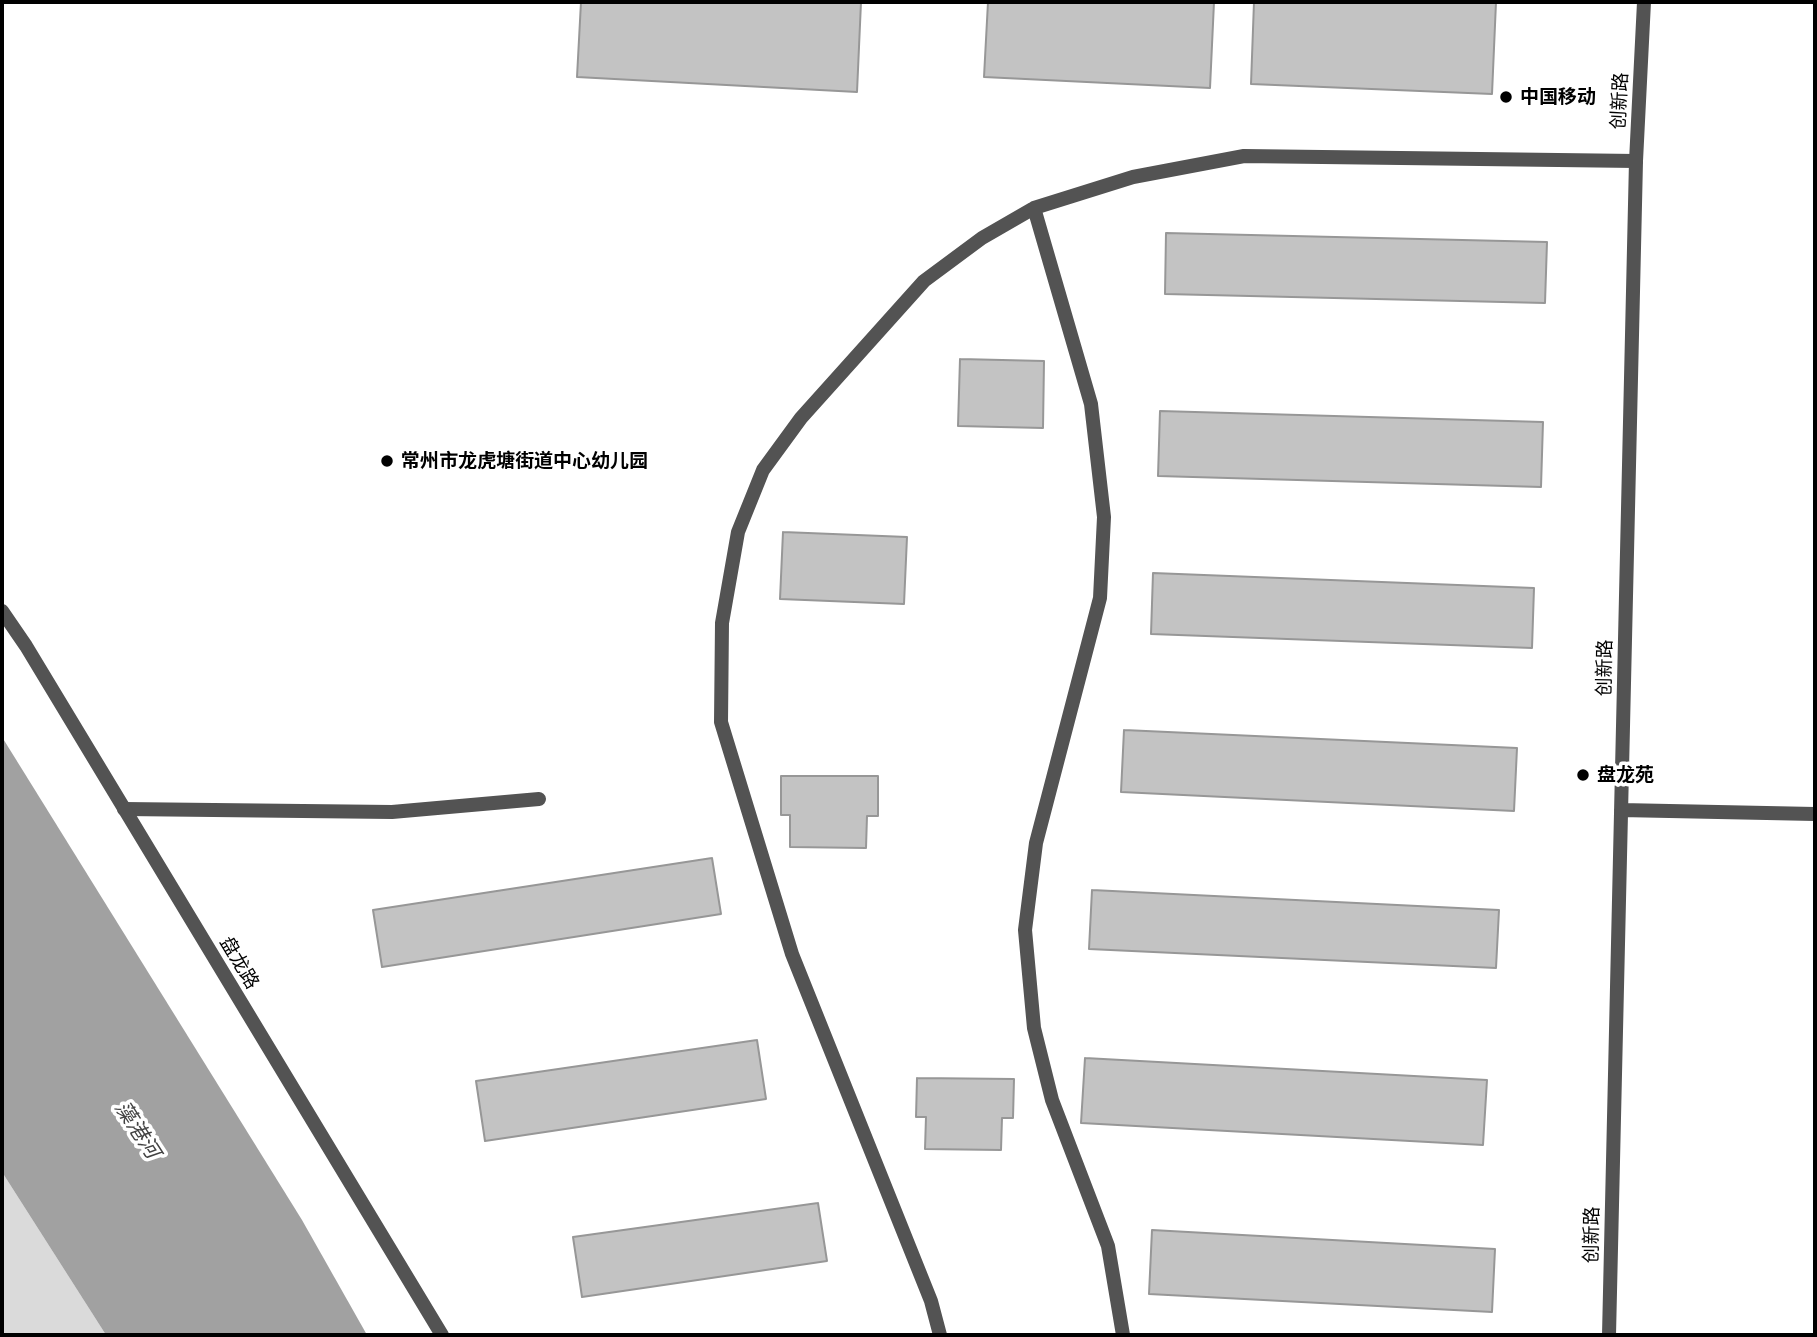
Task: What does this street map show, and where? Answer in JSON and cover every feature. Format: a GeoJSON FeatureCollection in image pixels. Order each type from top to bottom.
{"type":"FeatureCollection","features":[{"type":"Feature","properties":{"kind":"street","name":"创新路"},"geometry":{"type":"LineString","coordinates":[[1609,1335],[1636,161],[1644,2]]}},
{"type":"Feature","properties":{"kind":"street"},"geometry":{"type":"LineString","coordinates":[[940,1335],[931,1301],[792,954],[721,722],[722,623],[738,532],[763,470],[801,418],[924,281],[982,238],[1034,208],[1133,177],[1244,156],[1636,161]]}},
{"type":"Feature","properties":{"kind":"street"},"geometry":{"type":"LineString","coordinates":[[1034,208],[1091,404],[1104,517],[1100,598],[1036,843],[1025,930],[1034,1028],[1052,1100],[1108,1246],[1123,1335]]}},
{"type":"Feature","properties":{"kind":"street","name":"盘龙路"},"geometry":{"type":"LineString","coordinates":[[2,611],[26,646],[442,1335]]}},
{"type":"Feature","properties":{"kind":"street"},"geometry":{"type":"LineString","coordinates":[[124,809],[391,812],[539,799]]}},
{"type":"Feature","properties":{"kind":"street"},"geometry":{"type":"LineString","coordinates":[[1621,810],[1815,814]]}},
{"type":"Feature","properties":{"kind":"shaded area"},"geometry":{"type":"Polygon","coordinates":[[[2,1172],[106,1335],[2,1335],[2,1172]]]}},
{"type":"Feature","properties":{"kind":"water","name":"藻港河"},"geometry":{"type":"Polygon","coordinates":[[[2,737],[302,1220],[367,1335],[106,1335],[2,1172],[2,737]]]}},
{"type":"Feature","properties":{"kind":"building"},"geometry":{"type":"Polygon","coordinates":[[[581,2],[861,2],[857,92],[577,77],[581,2]]]}},
{"type":"Feature","properties":{"kind":"building"},"geometry":{"type":"Polygon","coordinates":[[[988,2],[1214,2],[1210,88],[984,77],[988,2]]]}},
{"type":"Feature","properties":{"kind":"building"},"geometry":{"type":"Polygon","coordinates":[[[1254,2],[1496,2],[1492,94],[1251,84],[1254,2]]]}},
{"type":"Feature","properties":{"kind":"building"},"geometry":{"type":"Polygon","coordinates":[[[1166,233],[1547,242],[1545,303],[1165,294],[1166,233]]]}},
{"type":"Feature","properties":{"kind":"building"},"geometry":{"type":"Polygon","coordinates":[[[960,359],[1044,361],[1043,428],[958,426],[960,359]]]}},
{"type":"Feature","properties":{"kind":"building"},"geometry":{"type":"Polygon","coordinates":[[[1160,411],[1543,422],[1541,487],[1158,476],[1160,411]]]}},
{"type":"Feature","properties":{"kind":"building"},"geometry":{"type":"Polygon","coordinates":[[[783,532],[907,537],[904,604],[780,599],[783,532]]]}},
{"type":"Feature","properties":{"kind":"building"},"geometry":{"type":"Polygon","coordinates":[[[1153,573],[1534,588],[1532,648],[1151,634],[1153,573]]]}},
{"type":"Feature","properties":{"kind":"building"},"geometry":{"type":"Polygon","coordinates":[[[1124,730],[1517,748],[1514,811],[1121,792],[1124,730]]]}},
{"type":"Feature","properties":{"kind":"building"},"geometry":{"type":"Polygon","coordinates":[[[781,776],[878,776],[878,816],[867,816],[866,848],[790,847],[790,815],[781,815],[781,776]]]}},
{"type":"Feature","properties":{"kind":"building"},"geometry":{"type":"Polygon","coordinates":[[[712,858],[721,914],[382,967],[373,910],[712,858]]]}},
{"type":"Feature","properties":{"kind":"building"},"geometry":{"type":"Polygon","coordinates":[[[1092,890],[1499,910],[1496,968],[1089,949],[1092,890]]]}},
{"type":"Feature","properties":{"kind":"building"},"geometry":{"type":"Polygon","coordinates":[[[757,1040],[766,1099],[485,1141],[476,1081],[757,1040]]]}},
{"type":"Feature","properties":{"kind":"building"},"geometry":{"type":"Polygon","coordinates":[[[1085,1058],[1487,1080],[1483,1145],[1081,1123],[1085,1058]]]}},
{"type":"Feature","properties":{"kind":"building"},"geometry":{"type":"Polygon","coordinates":[[[917,1078],[1014,1079],[1013,1118],[1002,1118],[1001,1150],[925,1149],[926,1117],[916,1117],[917,1078]]]}},
{"type":"Feature","properties":{"kind":"building"},"geometry":{"type":"Polygon","coordinates":[[[818,1203],[827,1261],[582,1297],[573,1237],[818,1203]]]}},
{"type":"Feature","properties":{"kind":"building"},"geometry":{"type":"Polygon","coordinates":[[[1152,1230],[1495,1249],[1492,1312],[1149,1294],[1152,1230]]]}},
{"type":"Feature","properties":{"kind":"place","name":"中国移动"},"geometry":{"type":"Point","coordinates":[1506,97]}},
{"type":"Feature","properties":{"kind":"place","name":"常州市龙虎塘街道中心幼儿园"},"geometry":{"type":"Point","coordinates":[387,461]}},
{"type":"Feature","properties":{"kind":"place","name":"盘龙苑"},"geometry":{"type":"Point","coordinates":[1583,775]}}]}
